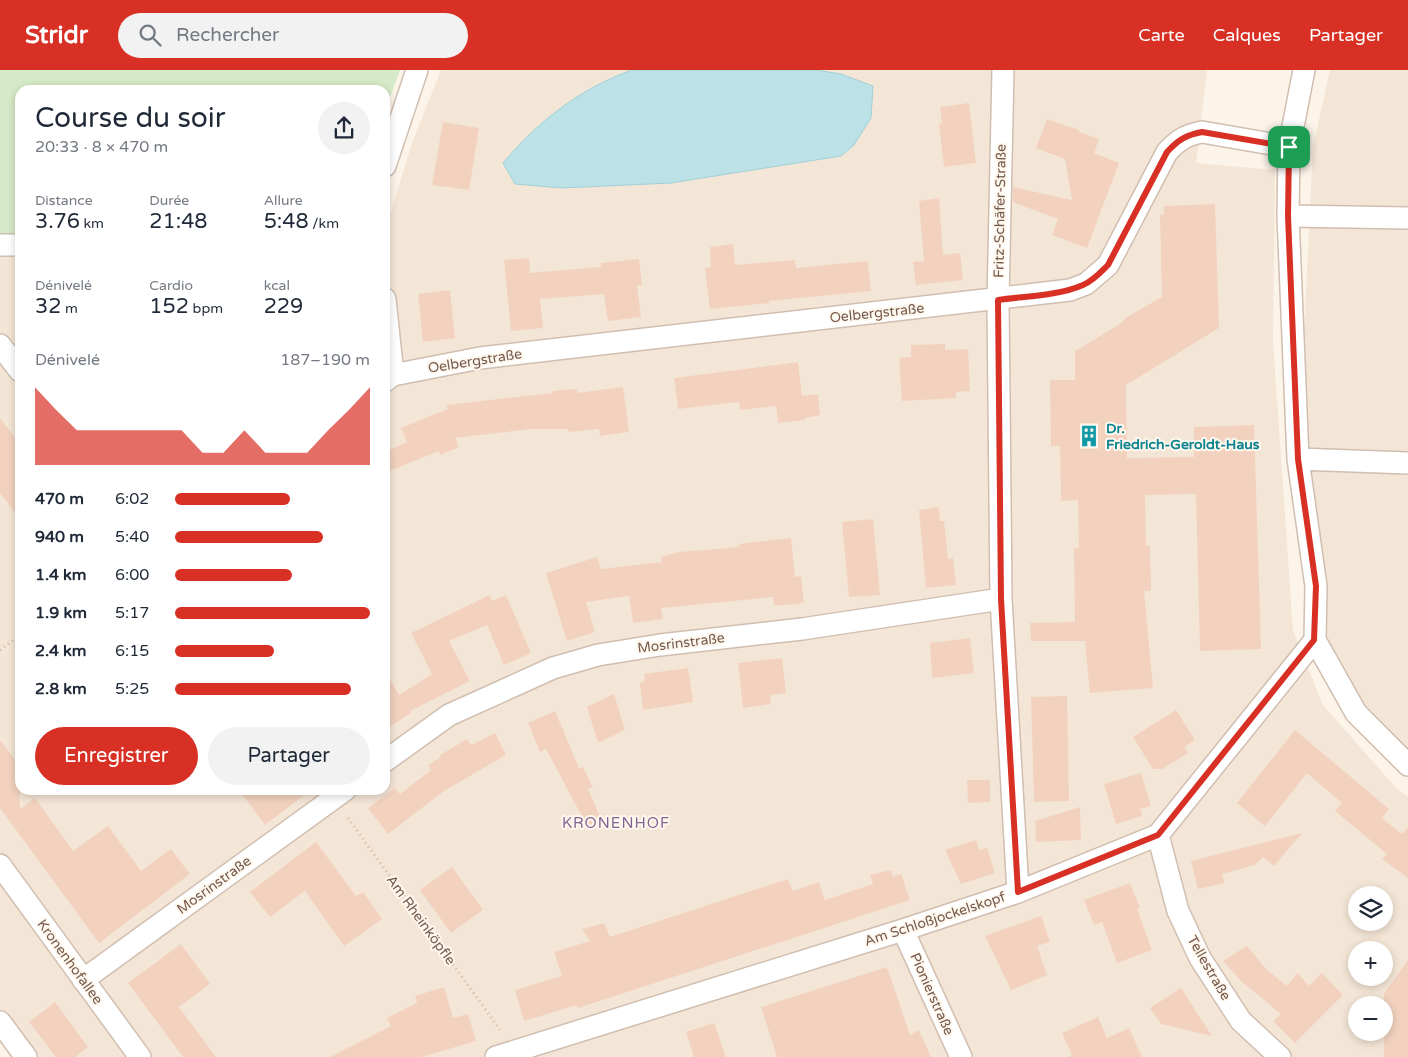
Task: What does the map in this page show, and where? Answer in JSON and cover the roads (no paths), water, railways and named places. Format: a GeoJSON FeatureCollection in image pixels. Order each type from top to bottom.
{"type":"FeatureCollection","features":[{"type":"Feature","properties":{"kind":"street"},"geometry":{"type":"LineString","coordinates":[[390,151],[417,70]]}},
{"type":"Feature","properties":{"kind":"street","name":"Fritz-Schäfer-Straße"},"geometry":{"type":"LineString","coordinates":[[1003,70],[998,300],[1001,599],[1018,892]]}},
{"type":"Feature","properties":{"kind":"street"},"geometry":{"type":"LineString","coordinates":[[1304,70],[1289,147],[1288,216],[1298,459],[1316,586],[1314,640],[1356,713],[1408,765]]}},
{"type":"Feature","properties":{"kind":"street","name":"Oelbergstraße"},"geometry":{"type":"LineString","coordinates":[[390,378],[480,358],[998,300],[1070,290],[1086,284],[1108,265],[1167,152],[1178,140],[1188,135],[1202,132],[1289,147]]}},
{"type":"Feature","properties":{"kind":"street"},"geometry":{"type":"LineString","coordinates":[[1288,216],[1408,218]]}},
{"type":"Feature","properties":{"kind":"street"},"geometry":{"type":"LineString","coordinates":[[0,245],[15,245]]}},
{"type":"Feature","properties":{"kind":"street"},"geometry":{"type":"LineString","coordinates":[[0,344],[15,364]]}},
{"type":"Feature","properties":{"kind":"street"},"geometry":{"type":"LineString","coordinates":[[1298,459],[1408,462]]}},
{"type":"Feature","properties":{"kind":"street","name":"Mosrinstraße"},"geometry":{"type":"LineString","coordinates":[[390,757],[449,715],[552,668],[598,655],[660,645],[802,629],[1001,599]]}},
{"type":"Feature","properties":{"kind":"street","name":"Am Schloßjockelskopf"},"geometry":{"type":"LineString","coordinates":[[505,1054],[903,930],[1018,892],[1158,835],[1314,640]]}},
{"type":"Feature","properties":{"kind":"street","name":"Mosrinstraße"},"geometry":{"type":"LineString","coordinates":[[83,980],[339,795]]}},
{"type":"Feature","properties":{"kind":"street","name":"Tellestraße"},"geometry":{"type":"LineString","coordinates":[[1158,835],[1178,911],[1200,958],[1241,1021],[1280,1057]]}},
{"type":"Feature","properties":{"kind":"street","name":"Kronenhofallee"},"geometry":{"type":"LineString","coordinates":[[0,866],[140,1057]]}},
{"type":"Feature","properties":{"kind":"street","name":"Pionierstraße"},"geometry":{"type":"LineString","coordinates":[[903,930],[961,1057]]}},
{"type":"Feature","properties":{"kind":"street"},"geometry":{"type":"LineString","coordinates":[[0,1022],[26,1057]]}},
{"type":"Feature","properties":{"kind":"water"},"geometry":{"type":"Polygon","coordinates":[[[632,70],[816,70],[841,74],[873,86],[871,118],[854,145],[841,156],[671,183],[562,188],[515,184],[503,163],[531,133],[578,96],[613,77],[632,70]]]}},
{"type":"Feature","properties":{"kind":"place","name":"Dr. Friedrich-Geroldt-Haus"},"geometry":{"type":"Point","coordinates":[1089,436]}},
{"type":"Feature","properties":{"kind":"district","name":"KRONENHOF"},"geometry":{"type":"Point","coordinates":[616,823]}}]}
